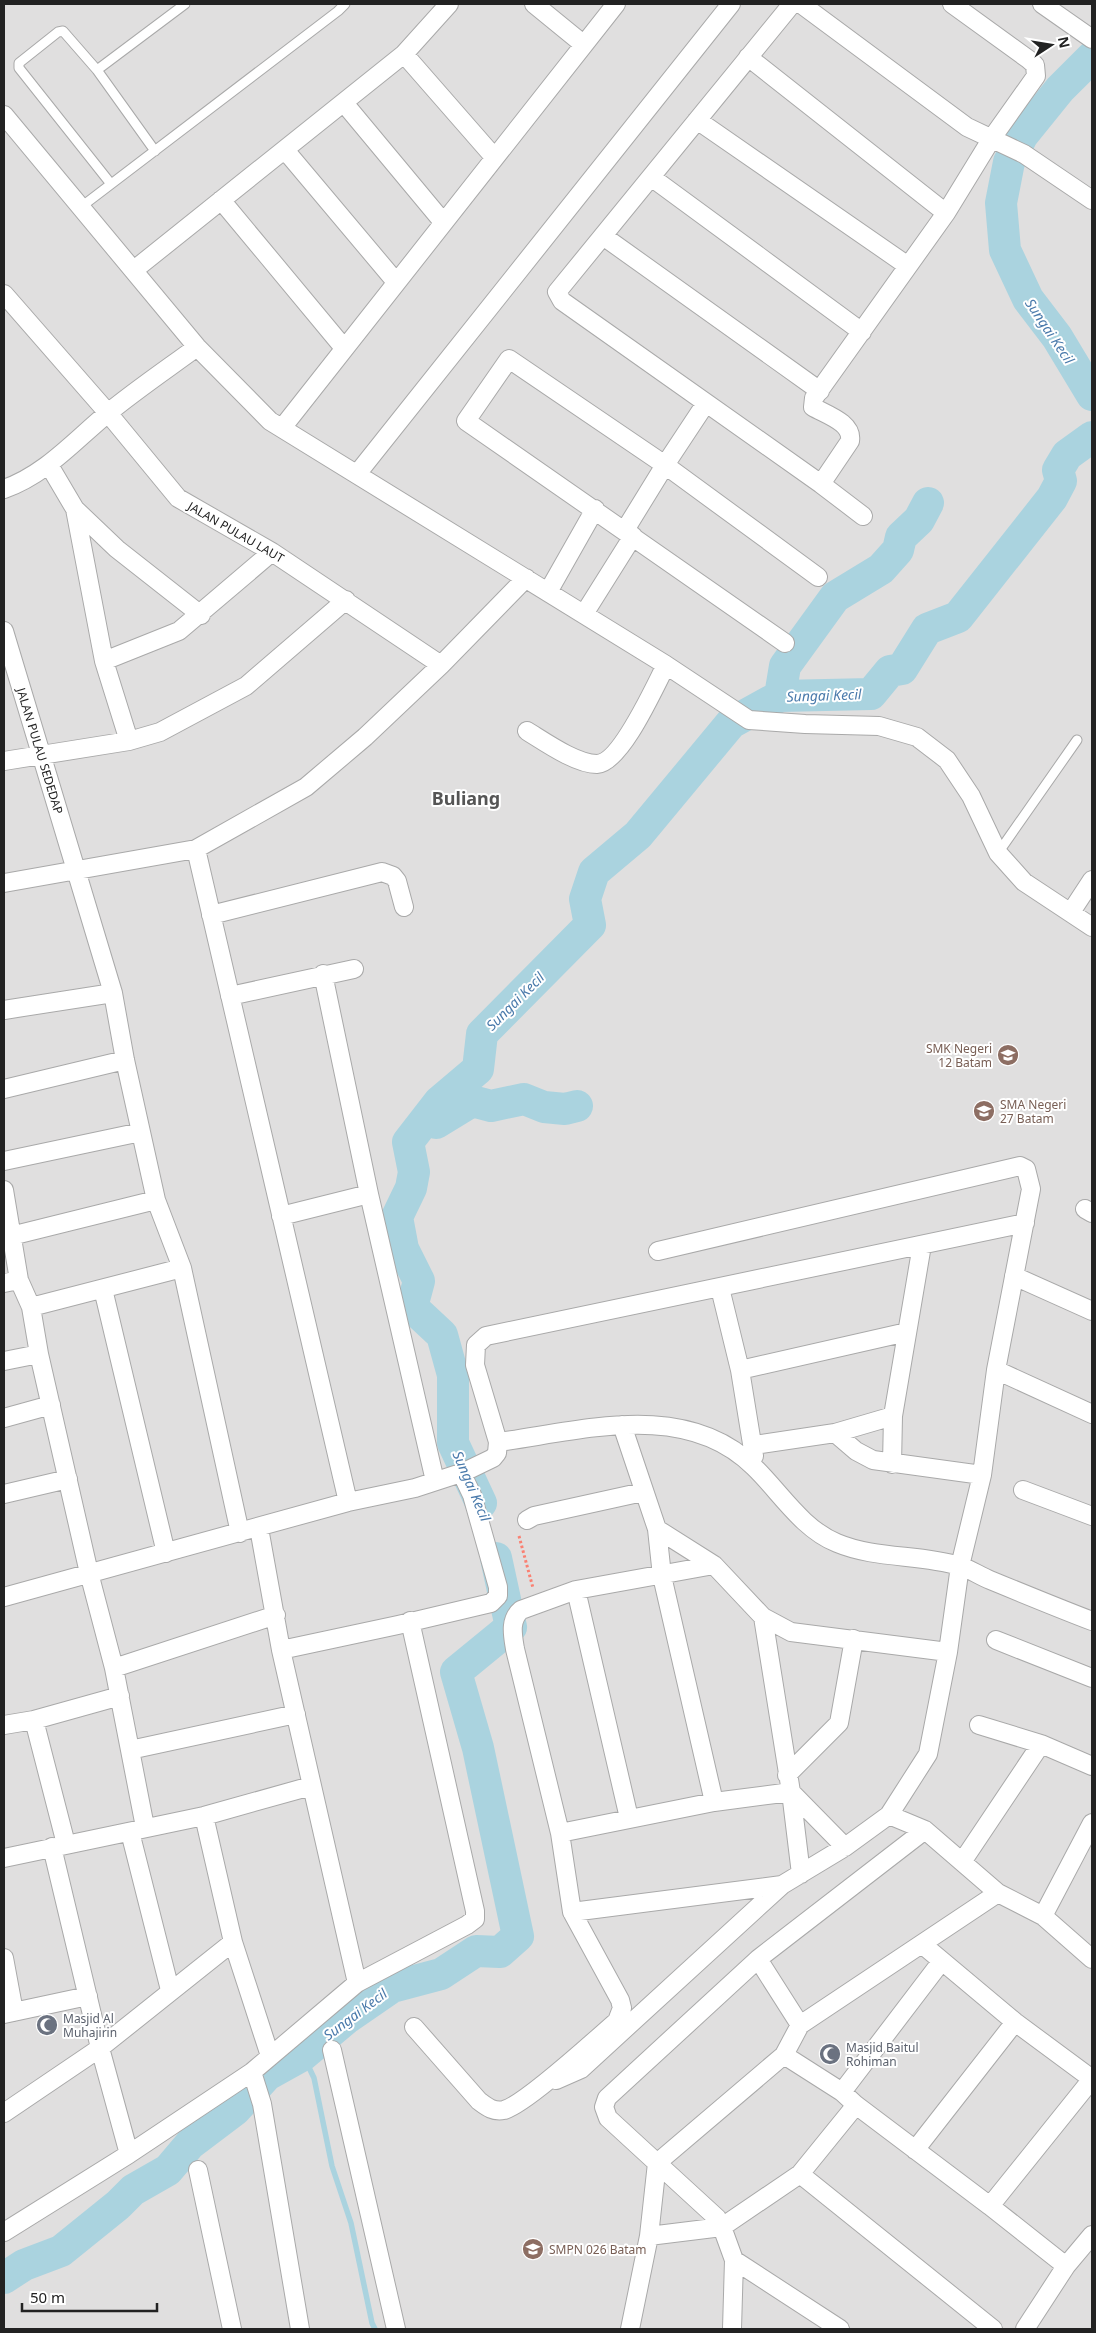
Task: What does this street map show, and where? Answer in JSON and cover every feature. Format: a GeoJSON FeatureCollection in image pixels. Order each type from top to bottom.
{"type":"FeatureCollection","features":[{"type":"Feature","properties":{"kind":"street"},"geometry":{"type":"LineString","coordinates":[[134,270],[404,54],[449,4]]}},
{"type":"Feature","properties":{"kind":"street"},"geometry":{"type":"LineString","coordinates":[[534,4],[583,44]]}},
{"type":"Feature","properties":{"kind":"street"},"geometry":{"type":"LineString","coordinates":[[282,428],[616,4]]}},
{"type":"Feature","properties":{"kind":"street"},"geometry":{"type":"LineString","coordinates":[[357,474],[731,4]]}},
{"type":"Feature","properties":{"kind":"street"},"geometry":{"type":"LineString","coordinates":[[792,4],[603,236],[558,288],[558,297],[863,516]]}},
{"type":"Feature","properties":{"kind":"street"},"geometry":{"type":"LineString","coordinates":[[800,4],[967,127],[1024,154],[1092,200]]}},
{"type":"Feature","properties":{"kind":"street"},"geometry":{"type":"LineString","coordinates":[[821,484],[850,441],[851,436],[847,427],[813,407],[812,401],[998,141],[1036,76],[1035,65],[952,4]]}},
{"type":"Feature","properties":{"kind":"street"},"geometry":{"type":"LineString","coordinates":[[1042,4],[1090,37]]}},
{"type":"Feature","properties":{"kind":"street"},"geometry":{"type":"LineString","coordinates":[[404,54],[494,157]]}},
{"type":"Feature","properties":{"kind":"street"},"geometry":{"type":"LineString","coordinates":[[748,57],[946,213]]}},
{"type":"Feature","properties":{"kind":"street"},"geometry":{"type":"LineString","coordinates":[[344,103],[443,222]]}},
{"type":"Feature","properties":{"kind":"street"},"geometry":{"type":"LineString","coordinates":[[4,115],[197,347],[270,421],[666,665],[749,720],[879,726],[917,737],[947,760],[971,796],[998,853],[1024,882],[1092,927]]}},
{"type":"Feature","properties":{"kind":"street"},"geometry":{"type":"LineString","coordinates":[[697,120],[908,266]]}},
{"type":"Feature","properties":{"kind":"street"},"geometry":{"type":"LineString","coordinates":[[285,150],[396,282]]}},
{"type":"Feature","properties":{"kind":"street"},"geometry":{"type":"LineString","coordinates":[[651,177],[862,332]]}},
{"type":"Feature","properties":{"kind":"street"},"geometry":{"type":"LineString","coordinates":[[222,200],[344,348]]}},
{"type":"Feature","properties":{"kind":"street"},"geometry":{"type":"LineString","coordinates":[[603,236],[820,391]]}},
{"type":"Feature","properties":{"kind":"street","name":"JALAN PULAU LAUT"},"geometry":{"type":"LineString","coordinates":[[4,294],[108,413],[178,498],[272,552],[441,664]]}},
{"type":"Feature","properties":{"kind":"street"},"geometry":{"type":"LineString","coordinates":[[4,489],[23,482],[49,465],[108,413],[197,347]]}},
{"type":"Feature","properties":{"kind":"street"},"geometry":{"type":"LineString","coordinates":[[785,643],[466,421],[509,359],[665,465],[818,577]]}},
{"type":"Feature","properties":{"kind":"street"},"geometry":{"type":"LineString","coordinates":[[584,614],[665,465],[706,403]]}},
{"type":"Feature","properties":{"kind":"street"},"geometry":{"type":"LineString","coordinates":[[49,465],[75,509],[117,550],[201,614]]}},
{"type":"Feature","properties":{"kind":"street"},"geometry":{"type":"LineString","coordinates":[[75,509],[104,660],[129,741]]}},
{"type":"Feature","properties":{"kind":"street"},"geometry":{"type":"LineString","coordinates":[[548,592],[595,509]]}},
{"type":"Feature","properties":{"kind":"street"},"geometry":{"type":"LineString","coordinates":[[104,660],[171,636],[201,614],[272,552]]}},
{"type":"Feature","properties":{"kind":"street"},"geometry":{"type":"LineString","coordinates":[[4,883],[196,849],[306,786],[365,737],[526,578]]}},
{"type":"Feature","properties":{"kind":"street"},"geometry":{"type":"LineString","coordinates":[[4,761],[129,741],[160,732],[246,686],[346,600]]}},
{"type":"Feature","properties":{"kind":"street","name":"JALAN PULAU SEDEDAP"},"geometry":{"type":"LineString","coordinates":[[4,631],[113,993],[125,1060],[156,1200],[182,1268],[240,1533]]}},
{"type":"Feature","properties":{"kind":"street"},"geometry":{"type":"LineString","coordinates":[[527,731],[581,760],[597,764],[608,760],[633,726],[666,665]]}},
{"type":"Feature","properties":{"kind":"street"},"geometry":{"type":"LineString","coordinates":[[196,849],[348,1502]]}},
{"type":"Feature","properties":{"kind":"street"},"geometry":{"type":"LineString","coordinates":[[211,915],[382,872],[393,876],[397,882],[404,907]]}},
{"type":"Feature","properties":{"kind":"street"},"geometry":{"type":"LineString","coordinates":[[1071,912],[1092,880]]}},
{"type":"Feature","properties":{"kind":"street"},"geometry":{"type":"LineString","coordinates":[[230,996],[322,974],[354,969]]}},
{"type":"Feature","properties":{"kind":"street"},"geometry":{"type":"LineString","coordinates":[[322,974],[369,1194],[435,1481]]}},
{"type":"Feature","properties":{"kind":"street"},"geometry":{"type":"LineString","coordinates":[[4,1010],[113,993]]}},
{"type":"Feature","properties":{"kind":"street"},"geometry":{"type":"LineString","coordinates":[[4,1089],[125,1060]]}},
{"type":"Feature","properties":{"kind":"street"},"geometry":{"type":"LineString","coordinates":[[4,1160],[141,1132]]}},
{"type":"Feature","properties":{"kind":"street"},"geometry":{"type":"LineString","coordinates":[[535,2090],[581,2069],[782,1885],[845,1847],[889,1815],[928,1754],[948,1652],[960,1566],[982,1475],[996,1370],[1031,1190],[1026,1169],[1020,1166],[658,1250]]}},
{"type":"Feature","properties":{"kind":"street"},"geometry":{"type":"LineString","coordinates":[[4,1190],[12,1282],[31,1307],[39,1354],[89,1573],[114,1668],[130,1750],[138,1830],[170,1990]]}},
{"type":"Feature","properties":{"kind":"street"},"geometry":{"type":"LineString","coordinates":[[281,1216],[369,1194]]}},
{"type":"Feature","properties":{"kind":"street"},"geometry":{"type":"LineString","coordinates":[[8,1226],[156,1200]]}},
{"type":"Feature","properties":{"kind":"street"},"geometry":{"type":"LineString","coordinates":[[495,1450],[475,1365],[476,1346],[480,1339],[496,1334],[1025,1223]]}},
{"type":"Feature","properties":{"kind":"street"},"geometry":{"type":"LineString","coordinates":[[892,1464],[893,1416],[922,1245]]}},
{"type":"Feature","properties":{"kind":"street"},"geometry":{"type":"LineString","coordinates":[[31,1307],[182,1268]]}},
{"type":"Feature","properties":{"kind":"street"},"geometry":{"type":"LineString","coordinates":[[1014,1276],[1092,1311]]}},
{"type":"Feature","properties":{"kind":"street"},"geometry":{"type":"LineString","coordinates":[[720,1288],[740,1370],[754,1445],[754,1466]]}},
{"type":"Feature","properties":{"kind":"street"},"geometry":{"type":"LineString","coordinates":[[102,1289],[166,1553]]}},
{"type":"Feature","properties":{"kind":"street"},"geometry":{"type":"LineString","coordinates":[[740,1370],[907,1332]]}},
{"type":"Feature","properties":{"kind":"street"},"geometry":{"type":"LineString","coordinates":[[4,1361],[39,1354]]}},
{"type":"Feature","properties":{"kind":"street"},"geometry":{"type":"LineString","coordinates":[[996,1370],[1092,1414]]}},
{"type":"Feature","properties":{"kind":"street"},"geometry":{"type":"LineString","coordinates":[[4,1418],[51,1405]]}},
{"type":"Feature","properties":{"kind":"street"},"geometry":{"type":"LineString","coordinates":[[754,1445],[835,1433],[893,1416]]}},
{"type":"Feature","properties":{"kind":"street"},"geometry":{"type":"LineString","coordinates":[[4,1597],[260,1528],[348,1502],[414,1488],[462,1472],[495,1450],[622,1425],[665,1424],[708,1436],[736,1451],[754,1466],[809,1525],[837,1543],[960,1566],[1092,1621]]}},
{"type":"Feature","properties":{"kind":"street"},"geometry":{"type":"LineString","coordinates":[[622,1425],[657,1529],[662,1576],[714,1802]]}},
{"type":"Feature","properties":{"kind":"street"},"geometry":{"type":"LineString","coordinates":[[835,1433],[856,1451],[873,1460],[982,1475]]}},
{"type":"Feature","properties":{"kind":"street"},"geometry":{"type":"LineString","coordinates":[[281,1650],[492,1603],[498,1596],[498,1586],[472,1495],[462,1472]]}},
{"type":"Feature","properties":{"kind":"street"},"geometry":{"type":"LineString","coordinates":[[4,1494],[68,1479]]}},
{"type":"Feature","properties":{"kind":"street"},"geometry":{"type":"LineString","coordinates":[[1023,1490],[1092,1516]]}},
{"type":"Feature","properties":{"kind":"street"},"geometry":{"type":"LineString","coordinates":[[527,1520],[534,1516],[643,1492]]}},
{"type":"Feature","properties":{"kind":"street"},"geometry":{"type":"LineString","coordinates":[[260,1528],[281,1650],[357,1983]]}},
{"type":"Feature","properties":{"kind":"street"},"geometry":{"type":"LineString","coordinates":[[657,1529],[714,1565],[763,1617],[791,1632],[948,1652]]}},
{"type":"Feature","properties":{"kind":"street"},"geometry":{"type":"LineString","coordinates":[[414,2027],[479,2101],[491,2110],[505,2110],[535,2090],[617,2021],[621,2014],[620,2000],[572,1912],[560,1833],[512,1635],[512,1628],[516,1614],[537,1603],[576,1590],[662,1576],[714,1565]]}},
{"type":"Feature","properties":{"kind":"street"},"geometry":{"type":"LineString","coordinates":[[576,1590],[629,1818]]}},
{"type":"Feature","properties":{"kind":"street"},"geometry":{"type":"LineString","coordinates":[[114,1668],[276,1615]]}},
{"type":"Feature","properties":{"kind":"street"},"geometry":{"type":"LineString","coordinates":[[763,1617],[801,1874]]}},
{"type":"Feature","properties":{"kind":"street"},"geometry":{"type":"LineString","coordinates":[[4,2232],[254,2077],[270,2056],[357,1983],[467,1925],[475,1918],[410,1621]]}},
{"type":"Feature","properties":{"kind":"street"},"geometry":{"type":"LineString","coordinates":[[560,1833],[714,1802],[789,1783],[839,1723],[854,1639]]}},
{"type":"Feature","properties":{"kind":"street"},"geometry":{"type":"LineString","coordinates":[[996,1640],[1092,1678]]}},
{"type":"Feature","properties":{"kind":"street"},"geometry":{"type":"LineString","coordinates":[[4,1726],[34,1720],[120,1696]]}},
{"type":"Feature","properties":{"kind":"street"},"geometry":{"type":"LineString","coordinates":[[130,1750],[296,1714]]}},
{"type":"Feature","properties":{"kind":"street"},"geometry":{"type":"LineString","coordinates":[[34,1720],[88,1996],[129,2154]]}},
{"type":"Feature","properties":{"kind":"street"},"geometry":{"type":"LineString","coordinates":[[979,1725],[1041,1744],[1092,1766]]}},
{"type":"Feature","properties":{"kind":"street"},"geometry":{"type":"LineString","coordinates":[[962,1862],[1041,1744]]}},
{"type":"Feature","properties":{"kind":"street"},"geometry":{"type":"LineString","coordinates":[[789,1783],[845,1847]]}},
{"type":"Feature","properties":{"kind":"street"},"geometry":{"type":"LineString","coordinates":[[4,1858],[204,1816],[311,1786]]}},
{"type":"Feature","properties":{"kind":"street"},"geometry":{"type":"LineString","coordinates":[[889,1815],[925,1830],[998,1893],[1043,1916],[1092,1959]]}},
{"type":"Feature","properties":{"kind":"street"},"geometry":{"type":"LineString","coordinates":[[204,1816],[233,1942],[270,2056]]}},
{"type":"Feature","properties":{"kind":"street"},"geometry":{"type":"LineString","coordinates":[[1043,1916],[1092,1823]]}},
{"type":"Feature","properties":{"kind":"street"},"geometry":{"type":"LineString","coordinates":[[732,2329],[734,2260],[722,2227],[717,2218],[608,2118],[604,2107],[607,2098],[758,1959],[925,1830]]}},
{"type":"Feature","properties":{"kind":"street"},"geometry":{"type":"LineString","coordinates":[[572,1912],[782,1885]]}},
{"type":"Feature","properties":{"kind":"street"},"geometry":{"type":"LineString","coordinates":[[630,2329],[649,2236],[657,2162],[784,2055],[800,2025],[923,1945],[998,1893]]}},
{"type":"Feature","properties":{"kind":"street"},"geometry":{"type":"LineString","coordinates":[[4,2113],[100,2048],[170,1990],[233,1942]]}},
{"type":"Feature","properties":{"kind":"street"},"geometry":{"type":"LineString","coordinates":[[923,1945],[1015,2022],[1092,2079],[990,2206]]}},
{"type":"Feature","properties":{"kind":"street"},"geometry":{"type":"LineString","coordinates":[[4,1958],[9,2013],[88,1996]]}},
{"type":"Feature","properties":{"kind":"street"},"geometry":{"type":"LineString","coordinates":[[758,1959],[800,2025]]}},
{"type":"Feature","properties":{"kind":"street"},"geometry":{"type":"LineString","coordinates":[[842,2092],[941,1962]]}},
{"type":"Feature","properties":{"kind":"street"},"geometry":{"type":"LineString","coordinates":[[915,2150],[1015,2022]]}},
{"type":"Feature","properties":{"kind":"street"},"geometry":{"type":"LineString","coordinates":[[332,2050],[396,2329]]}},
{"type":"Feature","properties":{"kind":"street"},"geometry":{"type":"LineString","coordinates":[[784,2055],[842,2092],[856,2105],[1066,2266]]}},
{"type":"Feature","properties":{"kind":"street"},"geometry":{"type":"LineString","coordinates":[[254,2077],[262,2104],[300,2329]]}},
{"type":"Feature","properties":{"kind":"street"},"geometry":{"type":"LineString","coordinates":[[649,2236],[722,2227],[800,2174],[856,2105]]}},
{"type":"Feature","properties":{"kind":"street"},"geometry":{"type":"LineString","coordinates":[[198,2170],[232,2329]]}},
{"type":"Feature","properties":{"kind":"street"},"geometry":{"type":"LineString","coordinates":[[800,2174],[993,2329]]}},
{"type":"Feature","properties":{"kind":"street"},"geometry":{"type":"LineString","coordinates":[[1025,2329],[1066,2266],[1092,2235]]}},
{"type":"Feature","properties":{"kind":"street"},"geometry":{"type":"LineString","coordinates":[[734,2260],[840,2329]]}},
{"type":"Feature","properties":{"kind":"lane"},"geometry":{"type":"LineString","coordinates":[[97,70],[185,4]]}},
{"type":"Feature","properties":{"kind":"lane"},"geometry":{"type":"LineString","coordinates":[[81,207],[344,4]]}},
{"type":"Feature","properties":{"kind":"lane"},"geometry":{"type":"LineString","coordinates":[[111,184],[19,68],[19,63],[58,32],[63,31],[97,70],[155,151]]}},
{"type":"Feature","properties":{"kind":"lane"},"geometry":{"type":"LineString","coordinates":[[998,853],[1077,740]]}},
{"type":"Feature","properties":{"kind":"path"},"geometry":{"type":"LineString","coordinates":[[527,1520],[520,1526],[518,1534],[537,1603]]}},
{"type":"Feature","properties":{"kind":"shaded area"},"geometry":{"type":"Polygon","coordinates":[[[4,4],[1092,4],[1092,2329],[4,2329],[4,4]]]}},
{"type":"Feature","properties":{"kind":"waterway","name":"Sungai Kecil"},"geometry":{"type":"LineString","coordinates":[[1092,57],[1060,89],[1022,136],[1009,162],[1001,203],[1005,250],[1028,299],[1057,337],[1092,395]]}},
{"type":"Feature","properties":{"kind":"waterway","name":"Sungai Kecil"},"geometry":{"type":"LineString","coordinates":[[481,1503],[453,1443],[453,1375],[442,1335],[412,1307],[419,1281],[403,1249],[397,1217],[411,1188],[414,1172],[408,1142],[439,1102],[478,1069],[482,1034],[590,925],[585,899],[594,872],[638,835],[731,723],[780,696],[871,694],[890,671],[902,669],[927,629],[958,617],[1052,498],[1061,481],[1058,470],[1067,455],[1092,437]]}},
{"type":"Feature","properties":{"kind":"waterway"},"geometry":{"type":"LineString","coordinates":[[780,696],[785,666],[835,597],[881,569],[898,550],[901,537],[919,520],[928,503]]}},
{"type":"Feature","properties":{"kind":"waterway"},"geometry":{"type":"LineString","coordinates":[[436,1123],[472,1101],[491,1106],[524,1099],[544,1107],[565,1109],[577,1106]]}},
{"type":"Feature","properties":{"kind":"waterway","name":"Sungai Kecil"},"geometry":{"type":"LineString","coordinates":[[4,2278],[24,2265],[61,2251],[118,2205],[133,2190],[168,2170],[190,2144],[235,2110],[267,2075],[303,2055],[347,2018],[392,1987],[441,1974],[476,1951],[500,1952],[518,1936],[478,1748],[456,1672],[511,1627],[496,1558]]}},
{"type":"Feature","properties":{"kind":"waterway"},"geometry":{"type":"LineString","coordinates":[[303,2055],[314,2078],[332,2166],[351,2223],[372,2323],[375,2329]]}},
{"type":"Feature","properties":{"kind":"place","name":"SMK Negeri 12 Batam"},"geometry":{"type":"Point","coordinates":[1008,1055]}},
{"type":"Feature","properties":{"kind":"place","name":"SMA Negeri 27 Batam"},"geometry":{"type":"Point","coordinates":[984,1111]}},
{"type":"Feature","properties":{"kind":"place","name":"Masjid Al Muhajirin"},"geometry":{"type":"Point","coordinates":[47,2025]}},
{"type":"Feature","properties":{"kind":"place","name":"Masjid Baitul Rohiman"},"geometry":{"type":"Point","coordinates":[830,2054]}},
{"type":"Feature","properties":{"kind":"place","name":"SMPN 026 Batam"},"geometry":{"type":"Point","coordinates":[533,2249]}},
{"type":"Feature","properties":{"kind":"district","name":"Buliang"},"geometry":{"type":"Point","coordinates":[466,798]}}]}
